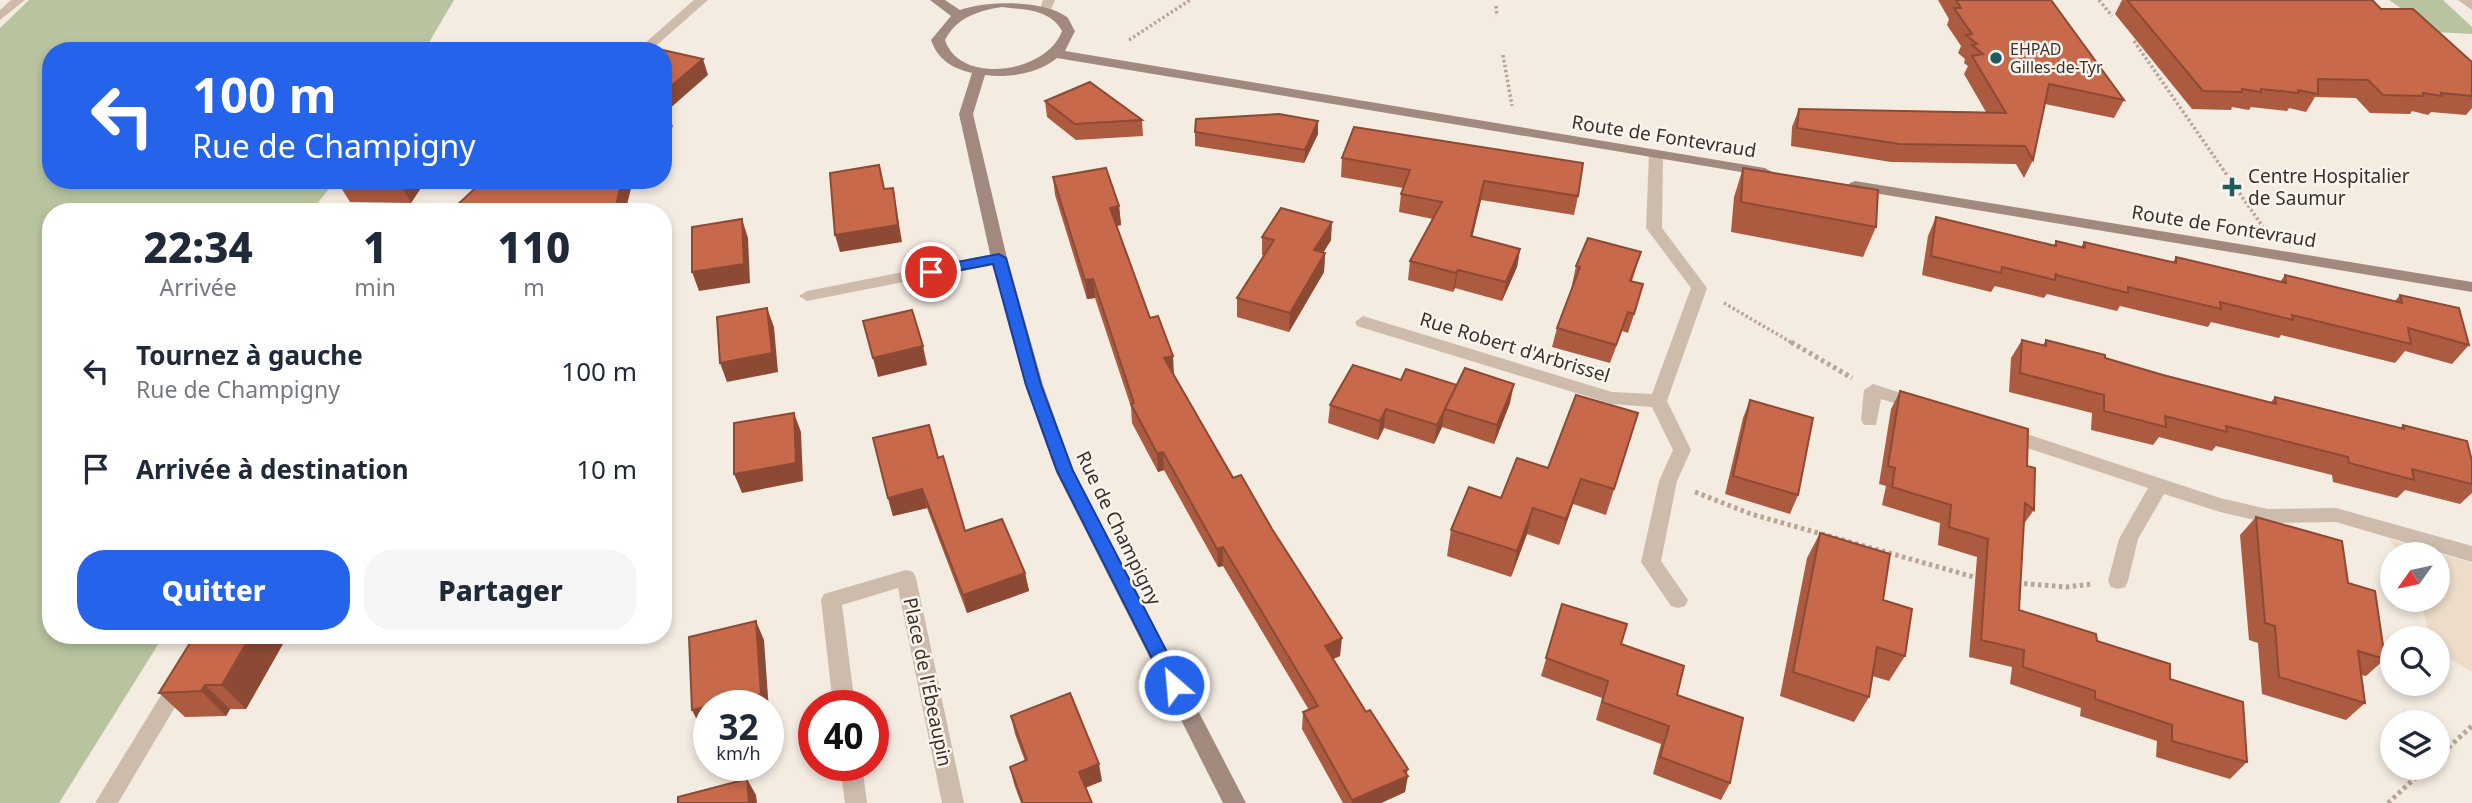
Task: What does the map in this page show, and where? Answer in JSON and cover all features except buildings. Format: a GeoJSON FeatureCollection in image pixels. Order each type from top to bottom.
{"type":"FeatureCollection","features":[{"type":"Feature","properties":{"kind":"street"},"geometry":{"type":"LineString","coordinates":[[0,16],[19,0]]}},
{"type":"Feature","properties":{"kind":"street"},"geometry":{"type":"LineString","coordinates":[[653,42],[702,0]]}},
{"type":"Feature","properties":{"kind":"street"},"geometry":{"type":"LineString","coordinates":[[936,0],[959,15]]}},
{"type":"Feature","properties":{"kind":"street"},"geometry":{"type":"LineString","coordinates":[[2465,0],[2472,6]]}},
{"type":"Feature","properties":{"kind":"street"},"geometry":{"type":"LineString","coordinates":[[1002,3],[1048,4],[1067,24],[1069,34],[1066,44],[1057,54],[1042,64],[1022,70],[979,71],[956,65],[942,54],[938,40],[944,27],[959,15],[979,7],[1002,3]]}},
{"type":"Feature","properties":{"kind":"street","name":"Route de Fontevraud"},"geometry":{"type":"LineString","coordinates":[[1057,54],[1779,174]]}},
{"type":"Feature","properties":{"kind":"street","name":"Rue de Champigny"},"geometry":{"type":"LineString","coordinates":[[979,71],[967,114],[999,258],[1034,385],[1065,471],[1235,803]]}},
{"type":"Feature","properties":{"kind":"street"},"geometry":{"type":"LineString","coordinates":[[1656,154],[1654,228],[1699,288],[1658,401],[1682,450],[1668,481],[1651,562],[1678,600]]}},
{"type":"Feature","properties":{"kind":"street","name":"Route de Fontevraud"},"geometry":{"type":"LineString","coordinates":[[1833,183],[2472,287]]}},
{"type":"Feature","properties":{"kind":"street"},"geometry":{"type":"LineString","coordinates":[[807,296],[999,258]]}},
{"type":"Feature","properties":{"kind":"street","name":"Rue Robert d'Arbrissel"},"geometry":{"type":"LineString","coordinates":[[1363,322],[1612,398],[1658,401]]}},
{"type":"Feature","properties":{"kind":"street"},"geometry":{"type":"LineString","coordinates":[[1870,419],[1873,390],[1937,411]]}},
{"type":"Feature","properties":{"kind":"street"},"geometry":{"type":"LineString","coordinates":[[1988,428],[2220,505],[2268,516],[2336,514],[2472,554]]}},
{"type":"Feature","properties":{"kind":"street"},"geometry":{"type":"LineString","coordinates":[[2118,581],[2129,539],[2159,485]]}},
{"type":"Feature","properties":{"kind":"street","name":"Place de l'Ébeaupin"},"geometry":{"type":"LineString","coordinates":[[842,690],[831,600],[906,578],[953,803]]}},
{"type":"Feature","properties":{"kind":"street"},"geometry":{"type":"LineString","coordinates":[[106,803],[194,658]]}},
{"type":"Feature","properties":{"kind":"street"},"geometry":{"type":"LineString","coordinates":[[853,781],[856,803]]}},
{"type":"Feature","properties":{"kind":"path"},"geometry":{"type":"LineString","coordinates":[[1125,43],[1191,0]]}},
{"type":"Feature","properties":{"kind":"path"},"geometry":{"type":"LineString","coordinates":[[2099,0],[2112,16]]}},
{"type":"Feature","properties":{"kind":"path"},"geometry":{"type":"LineString","coordinates":[[1496,6],[1497,16]]}},
{"type":"Feature","properties":{"kind":"path"},"geometry":{"type":"LineString","coordinates":[[2134,41],[2283,256]]}},
{"type":"Feature","properties":{"kind":"path"},"geometry":{"type":"LineString","coordinates":[[1503,55],[1512,104]]}},
{"type":"Feature","properties":{"kind":"path"},"geometry":{"type":"LineString","coordinates":[[1699,288],[1873,390]]}},
{"type":"Feature","properties":{"kind":"path"},"geometry":{"type":"LineString","coordinates":[[1668,481],[1751,514],[1973,579],[1987,580]]}},
{"type":"Feature","properties":{"kind":"path"},"geometry":{"type":"LineString","coordinates":[[2013,582],[2066,587],[2118,581]]}},
{"type":"Feature","properties":{"kind":"path"},"geometry":{"type":"LineString","coordinates":[[2450,746],[2472,726]]}},
{"type":"Feature","properties":{"kind":"path"},"geometry":{"type":"LineString","coordinates":[[2388,803],[2413,780]]}},
{"type":"Feature","properties":{"kind":"green space"},"geometry":{"type":"Polygon","coordinates":[[[29,0],[454,0],[429,42],[42,42],[42,189],[329,189],[318,203],[42,203],[42,644],[158,644],[59,803],[0,803],[0,28],[29,0]]]}},
{"type":"Feature","properties":{"kind":"green space"},"geometry":{"type":"Polygon","coordinates":[[[2389,0],[2443,0],[2472,27],[2472,34],[2436,32],[2389,0]]]}},
{"type":"Feature","properties":{"kind":"shaded area"},"geometry":{"type":"Polygon","coordinates":[[[2450,557],[2472,563],[2472,672],[2450,658],[2450,626],[2427,626],[2424,612],[2450,612],[2450,557]]]}},
{"type":"Feature","properties":{"kind":"place","name":"EHPAD Gilles-de-Tyr"},"geometry":{"type":"Point","coordinates":[1996,58]}},
{"type":"Feature","properties":{"kind":"place","name":"Centre Hospitalier de Saumur"},"geometry":{"type":"Point","coordinates":[2232,187]}},
{"type":"Feature","properties":{"kind":"route"},"geometry":{"type":"LineString","coordinates":[[931,272],[999,258],[1034,385],[1065,471],[1174,685]]}}]}
